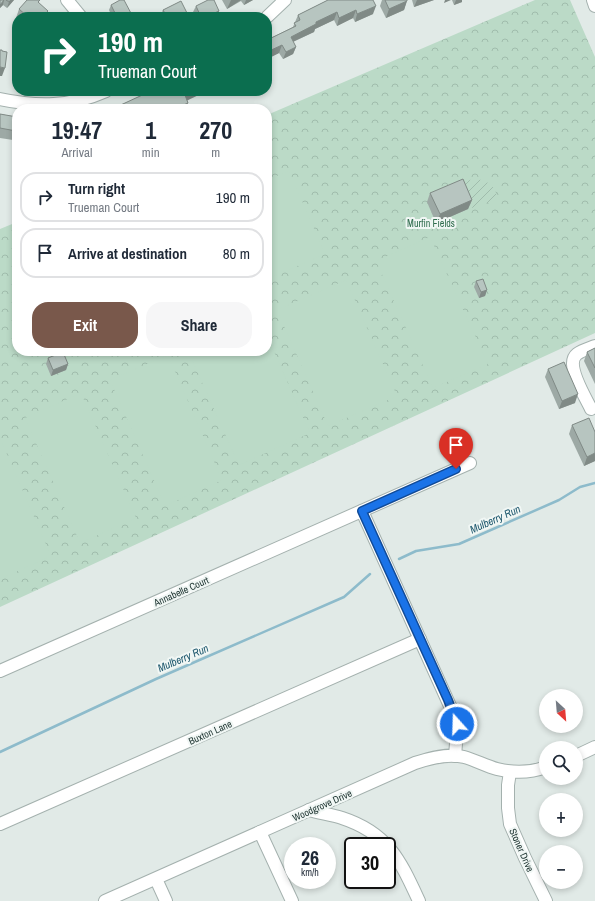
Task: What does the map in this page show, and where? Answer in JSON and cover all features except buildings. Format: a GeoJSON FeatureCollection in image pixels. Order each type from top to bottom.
{"type":"FeatureCollection","features":[{"type":"Feature","properties":{"kind":"street"},"geometry":{"type":"LineString","coordinates":[[67,0],[77,12]]}},
{"type":"Feature","properties":{"kind":"street"},"geometry":{"type":"LineString","coordinates":[[272,12],[285,0]]}},
{"type":"Feature","properties":{"kind":"street"},"geometry":{"type":"LineString","coordinates":[[592,0],[595,6]]}},
{"type":"Feature","properties":{"kind":"street"},"geometry":{"type":"LineString","coordinates":[[60,104],[77,102],[94,96]]}},
{"type":"Feature","properties":{"kind":"street"},"geometry":{"type":"LineString","coordinates":[[0,99],[32,104]]}},
{"type":"Feature","properties":{"kind":"street"},"geometry":{"type":"LineString","coordinates":[[591,410],[574,373],[572,364],[577,354],[595,346]]}},
{"type":"Feature","properties":{"kind":"street","name":"Annabelle Court"},"geometry":{"type":"LineString","coordinates":[[0,671],[470,463]]}},
{"type":"Feature","properties":{"kind":"street"},"geometry":{"type":"LineString","coordinates":[[362,511],[455,717],[457,731],[455,756]]}},
{"type":"Feature","properties":{"kind":"street","name":"Buxton Lane"},"geometry":{"type":"LineString","coordinates":[[0,824],[420,639]]}},
{"type":"Feature","properties":{"kind":"street"},"geometry":{"type":"LineString","coordinates":[[583,753],[595,747]]}},
{"type":"Feature","properties":{"kind":"street","name":"Woodgrove Drive"},"geometry":{"type":"LineString","coordinates":[[106,901],[415,763],[440,757],[455,756],[463,757],[496,769],[510,772],[539,769]]}},
{"type":"Feature","properties":{"kind":"street","name":"Stoner Drive"},"geometry":{"type":"LineString","coordinates":[[510,772],[508,786],[508,808],[510,824],[546,901]]}},
{"type":"Feature","properties":{"kind":"street"},"geometry":{"type":"LineString","coordinates":[[309,810],[350,821],[373,832],[396,856],[419,901]]}},
{"type":"Feature","properties":{"kind":"street"},"geometry":{"type":"LineString","coordinates":[[260,832],[292,901]]}},
{"type":"Feature","properties":{"kind":"street"},"geometry":{"type":"LineString","coordinates":[[156,878],[166,901]]}},
{"type":"Feature","properties":{"kind":"green space","name":"Murfin Fields"},"geometry":{"type":"Polygon","coordinates":[[[535,0],[570,0],[595,57],[595,333],[0,607],[0,229],[12,224],[12,356],[272,356],[272,113],[535,0]]]}},
{"type":"Feature","properties":{"kind":"green space"},"geometry":{"type":"Polygon","coordinates":[[[289,171],[325,254],[272,277],[272,178],[289,171]]]}},
{"type":"Feature","properties":{"kind":"green space"},"geometry":{"type":"Polygon","coordinates":[[[476,178],[491,184],[499,198],[473,209],[461,183],[476,178]]]}},
{"type":"Feature","properties":{"kind":"green space"},"geometry":{"type":"Polygon","coordinates":[[[430,237],[488,364],[433,388],[376,261],[430,237]]]}},
{"type":"Feature","properties":{"kind":"green space"},"geometry":{"type":"Polygon","coordinates":[[[346,280],[397,396],[328,426],[277,310],[346,280]]]}},
{"type":"Feature","properties":{"kind":"green space"},"geometry":{"type":"Polygon","coordinates":[[[272,347],[310,433],[239,465],[190,356],[272,356],[272,347]]]}},
{"type":"Feature","properties":{"kind":"green space"},"geometry":{"type":"Polygon","coordinates":[[[168,356],[222,480],[165,506],[110,380],[168,356]]]}},
{"type":"Feature","properties":{"kind":"green space"},"geometry":{"type":"Polygon","coordinates":[[[81,393],[136,518],[80,543],[25,418],[81,393]]]}},
{"type":"Feature","properties":{"kind":"green space"},"geometry":{"type":"Polygon","coordinates":[[[0,438],[51,556],[0,579],[0,438]]]}},
{"type":"Feature","properties":{"kind":"waterway","name":"Mulberry Run"},"geometry":{"type":"LineString","coordinates":[[399,559],[416,551],[459,544],[559,500],[580,487],[595,483]]}},
{"type":"Feature","properties":{"kind":"waterway","name":"Mulberry Run"},"geometry":{"type":"LineString","coordinates":[[0,752],[156,679],[344,597],[370,574]]}},
{"type":"Feature","properties":{"kind":"route"},"geometry":{"type":"LineString","coordinates":[[456,469],[362,511],[448,700],[457,724]]}}]}
